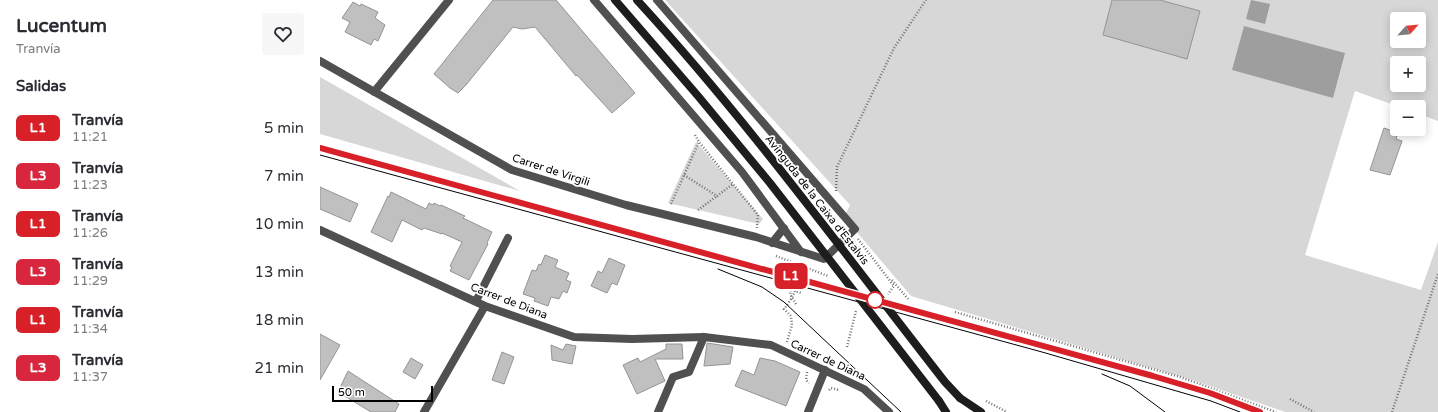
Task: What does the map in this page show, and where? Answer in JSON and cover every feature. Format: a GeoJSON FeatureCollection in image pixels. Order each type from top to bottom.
{"type":"FeatureCollection","features":[{"type":"Feature","properties":{"kind":"main road"},"geometry":{"type":"LineString","coordinates":[[615,0],[698,96],[770,183],[946,412]]}},
{"type":"Feature","properties":{"kind":"main road","name":"Avinguda de la Caixa d'Estalvis"},"geometry":{"type":"LineString","coordinates":[[637,0],[669,34],[784,174],[935,370],[960,398],[981,412]]}},
{"type":"Feature","properties":{"kind":"street"},"geometry":{"type":"LineString","coordinates":[[374,92],[449,0]]}},
{"type":"Feature","properties":{"kind":"street"},"geometry":{"type":"LineString","coordinates":[[594,0],[742,172],[801,252]]}},
{"type":"Feature","properties":{"kind":"street","name":"Avinguda de la Caixa d'Estalvis"},"geometry":{"type":"LineString","coordinates":[[657,0],[855,229]]}},
{"type":"Feature","properties":{"kind":"street","name":"Carrer de Virgili"},"geometry":{"type":"LineString","coordinates":[[320,60],[512,170],[626,205],[756,237],[824,259],[855,229]]}},
{"type":"Feature","properties":{"kind":"street"},"geometry":{"type":"LineString","coordinates":[[772,243],[784,228]]}},
{"type":"Feature","properties":{"kind":"street","name":"Carrer de Diana"},"geometry":{"type":"LineString","coordinates":[[320,230],[485,306],[574,337],[632,339],[704,338],[771,345],[864,389],[889,412]]}},
{"type":"Feature","properties":{"kind":"street"},"geometry":{"type":"LineString","coordinates":[[476,301],[508,238]]}},
{"type":"Feature","properties":{"kind":"street"},"geometry":{"type":"LineString","coordinates":[[424,412],[485,306]]}},
{"type":"Feature","properties":{"kind":"street"},"geometry":{"type":"LineString","coordinates":[[658,412],[673,377],[689,372],[704,338]]}},
{"type":"Feature","properties":{"kind":"street"},"geometry":{"type":"LineString","coordinates":[[808,412],[825,370]]}},
{"type":"Feature","properties":{"kind":"path"},"geometry":{"type":"LineString","coordinates":[[836,193],[837,167],[894,48],[926,0]]}},
{"type":"Feature","properties":{"kind":"path"},"geometry":{"type":"LineString","coordinates":[[692,129],[699,142],[758,215],[756,237]]}},
{"type":"Feature","properties":{"kind":"path"},"geometry":{"type":"LineString","coordinates":[[671,204],[699,142]]}},
{"type":"Feature","properties":{"kind":"path"},"geometry":{"type":"LineString","coordinates":[[684,175],[717,196]]}},
{"type":"Feature","properties":{"kind":"path"},"geometry":{"type":"LineString","coordinates":[[698,210],[733,184]]}},
{"type":"Feature","properties":{"kind":"path"},"geometry":{"type":"LineString","coordinates":[[866,262],[854,242],[857,238],[894,286]]}},
{"type":"Feature","properties":{"kind":"path"},"geometry":{"type":"LineString","coordinates":[[770,253],[797,265],[799,271],[793,298],[784,309],[792,316],[792,324],[785,352]]}},
{"type":"Feature","properties":{"kind":"path"},"geometry":{"type":"LineString","coordinates":[[796,304],[790,294],[797,265]]}},
{"type":"Feature","properties":{"kind":"path"},"geometry":{"type":"LineString","coordinates":[[881,267],[908,299]]}},
{"type":"Feature","properties":{"kind":"path"},"geometry":{"type":"LineString","coordinates":[[796,270],[808,274]]}},
{"type":"Feature","properties":{"kind":"path"},"geometry":{"type":"LineString","coordinates":[[1392,412],[1438,274]]}},
{"type":"Feature","properties":{"kind":"path"},"geometry":{"type":"LineString","coordinates":[[883,288],[887,294]]}},
{"type":"Feature","properties":{"kind":"path"},"geometry":{"type":"LineString","coordinates":[[791,290],[802,293]]}},
{"type":"Feature","properties":{"kind":"path"},"geometry":{"type":"LineString","coordinates":[[847,347],[856,311]]}},
{"type":"Feature","properties":{"kind":"path"},"geometry":{"type":"LineString","coordinates":[[955,312],[1187,380],[1276,412]]}},
{"type":"Feature","properties":{"kind":"path"},"geometry":{"type":"LineString","coordinates":[[979,398],[1007,412]]}},
{"type":"Feature","properties":{"kind":"path"},"geometry":{"type":"LineString","coordinates":[[1290,399],[1314,412]]}},
{"type":"Feature","properties":{"kind":"shaded area"},"geometry":{"type":"Polygon","coordinates":[[[665,0],[1438,0],[1438,121],[1426,117],[1426,100],[1390,100],[1390,104],[1355,91],[1305,255],[1421,290],[1438,242],[1438,412],[1285,412],[1192,380],[911,296],[844,217],[850,205],[665,0]]]}},
{"type":"Feature","properties":{"kind":"shaded area"},"geometry":{"type":"Polygon","coordinates":[[[1251,0],[1270,4],[1265,24],[1246,19],[1251,0]]]}},
{"type":"Feature","properties":{"kind":"shaded area"},"geometry":{"type":"Polygon","coordinates":[[[1244,26],[1345,53],[1333,98],[1232,70],[1244,26]]]}},
{"type":"Feature","properties":{"kind":"shaded area"},"geometry":{"type":"Polygon","coordinates":[[[320,77],[520,191],[320,134],[320,77]]]}},
{"type":"Feature","properties":{"kind":"shaded area"},"geometry":{"type":"Polygon","coordinates":[[[696,142],[763,219],[759,224],[668,203],[696,142]]]}},
{"type":"Feature","properties":{"kind":"building"},"geometry":{"type":"Polygon","coordinates":[[[493,0],[556,0],[635,93],[612,113],[577,75],[576,76],[535,27],[522,29],[513,27],[458,93],[450,88],[434,74],[493,0]]]}},
{"type":"Feature","properties":{"kind":"building"},"geometry":{"type":"Polygon","coordinates":[[[1112,0],[1160,0],[1200,11],[1187,59],[1103,35],[1112,0]]]}},
{"type":"Feature","properties":{"kind":"building"},"geometry":{"type":"Polygon","coordinates":[[[353,2],[378,12],[375,18],[385,25],[378,41],[374,39],[371,45],[345,32],[350,22],[342,18],[353,2]]]}},
{"type":"Feature","properties":{"kind":"building"},"geometry":{"type":"Polygon","coordinates":[[[1384,128],[1390,130],[1390,136],[1397,136],[1396,139],[1402,141],[1390,175],[1370,170],[1384,128]]]}},
{"type":"Feature","properties":{"kind":"building"},"geometry":{"type":"Polygon","coordinates":[[[320,187],[358,204],[350,222],[320,209],[320,187]]]}},
{"type":"Feature","properties":{"kind":"building"},"geometry":{"type":"Polygon","coordinates":[[[391,192],[426,209],[429,203],[433,205],[434,203],[440,206],[441,205],[465,216],[463,218],[492,232],[487,243],[488,244],[469,280],[450,271],[452,267],[450,266],[462,242],[442,233],[424,228],[422,230],[402,220],[392,242],[371,232],[391,192]]]}},
{"type":"Feature","properties":{"kind":"building"},"geometry":{"type":"Polygon","coordinates":[[[545,255],[558,260],[555,267],[569,273],[566,280],[571,282],[567,293],[563,291],[559,299],[551,297],[548,306],[534,301],[535,298],[523,294],[532,270],[536,271],[539,264],[541,265],[545,255]]]}},
{"type":"Feature","properties":{"kind":"building"},"geometry":{"type":"Polygon","coordinates":[[[609,258],[625,265],[617,285],[612,283],[607,293],[591,286],[598,271],[602,273],[609,258]]]}},
{"type":"Feature","properties":{"kind":"building"},"geometry":{"type":"Polygon","coordinates":[[[320,334],[340,345],[320,380],[320,334]]]}},
{"type":"Feature","properties":{"kind":"building"},"geometry":{"type":"Polygon","coordinates":[[[707,343],[733,347],[730,364],[704,366],[707,343]]]}},
{"type":"Feature","properties":{"kind":"building"},"geometry":{"type":"Polygon","coordinates":[[[566,344],[576,346],[572,364],[552,360],[551,345],[563,350],[566,344]]]}},
{"type":"Feature","properties":{"kind":"building"},"geometry":{"type":"Polygon","coordinates":[[[666,344],[682,344],[683,359],[655,359],[665,381],[637,394],[623,365],[638,358],[640,362],[666,349],[666,344]]]}},
{"type":"Feature","properties":{"kind":"building"},"geometry":{"type":"Polygon","coordinates":[[[502,352],[514,357],[504,384],[492,380],[502,352]]]}},
{"type":"Feature","properties":{"kind":"building"},"geometry":{"type":"Polygon","coordinates":[[[411,358],[423,365],[415,379],[403,372],[411,358]]]}},
{"type":"Feature","properties":{"kind":"building"},"geometry":{"type":"Polygon","coordinates":[[[760,358],[775,361],[800,372],[786,406],[735,386],[742,370],[754,375],[760,358]]]}},
{"type":"Feature","properties":{"kind":"building"},"geometry":{"type":"Polygon","coordinates":[[[348,371],[399,404],[395,412],[371,412],[338,392],[348,371]]]}},
{"type":"Feature","properties":{"kind":"tram line"},"geometry":{"type":"LineString","coordinates":[[320,148],[1153,376],[1210,393],[1260,412]]}},
{"type":"Feature","properties":{"kind":"tram line","name":"L1"},"geometry":{"type":"LineString","coordinates":[[320,148],[659,239],[1153,376],[1210,393],[1260,412]]}},
{"type":"Feature","properties":{"kind":"tram line"},"geometry":{"type":"LineString","coordinates":[[320,155],[1042,352],[1211,401],[1240,412]]}},
{"type":"Feature","properties":{"kind":"tram line"},"geometry":{"type":"LineString","coordinates":[[718,269],[762,287],[784,302],[901,412]]}},
{"type":"Feature","properties":{"kind":"tram line"},"geometry":{"type":"LineString","coordinates":[[1102,374],[1130,386],[1165,412]]}}]}
